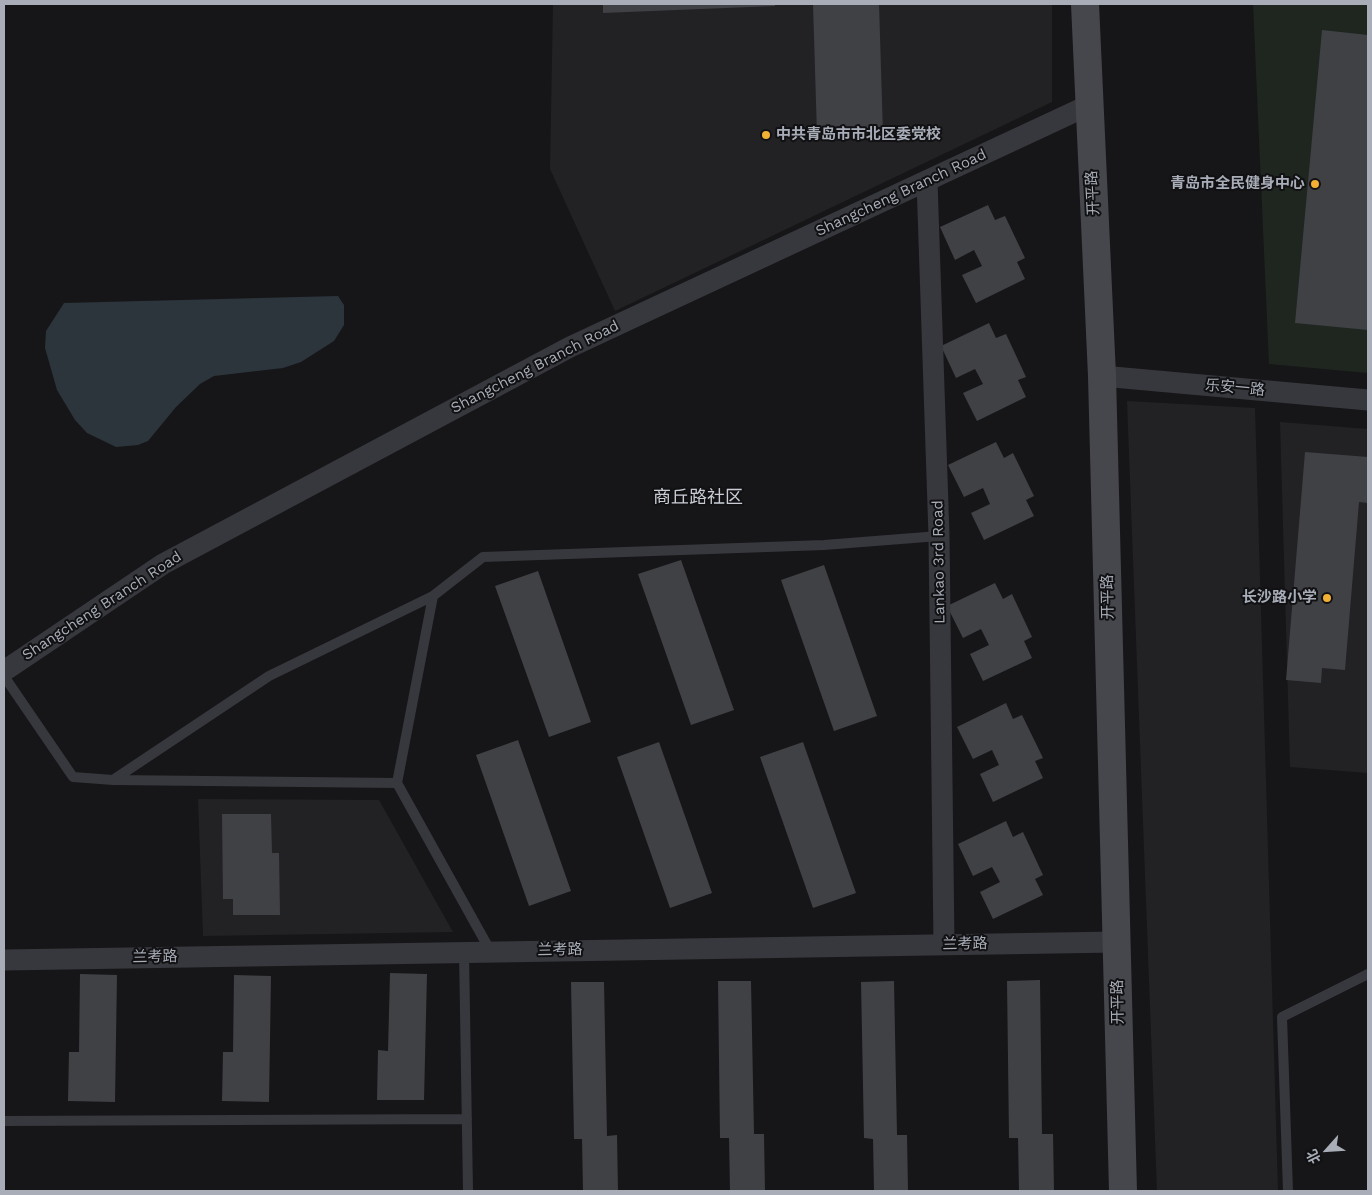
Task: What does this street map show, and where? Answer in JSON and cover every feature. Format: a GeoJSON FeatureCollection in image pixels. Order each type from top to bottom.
{"type":"FeatureCollection","features":[{"type":"Feature","properties":{"kind":"street","name":"开平路"},"geometry":{"type":"LineString","coordinates":[[1085,4],[1102,376],[1123,1191]]}},
{"type":"Feature","properties":{"kind":"street","name":"Shangcheng Branch Road"},"geometry":{"type":"LineString","coordinates":[[4,671],[163,564],[570,347],[1089,105]]}},
{"type":"Feature","properties":{"kind":"street","name":"Lankao 3rd Road"},"geometry":{"type":"LineString","coordinates":[[927,181],[939,536],[944,944]]}},
{"type":"Feature","properties":{"kind":"street","name":"乐安一路"},"geometry":{"type":"LineString","coordinates":[[1102,376],[1368,400]]}},
{"type":"Feature","properties":{"kind":"street","name":"兰考路"},"geometry":{"type":"LineString","coordinates":[[4,960],[1117,942]]}},
{"type":"Feature","properties":{"kind":"lane"},"geometry":{"type":"LineString","coordinates":[[113,780],[269,676],[433,596],[483,557],[824,545],[939,536]]}},
{"type":"Feature","properties":{"kind":"lane"},"geometry":{"type":"LineString","coordinates":[[433,596],[397,783],[491,952]]}},
{"type":"Feature","properties":{"kind":"lane"},"geometry":{"type":"LineString","coordinates":[[4,676],[73,777],[113,780],[397,783]]}},
{"type":"Feature","properties":{"kind":"lane"},"geometry":{"type":"LineString","coordinates":[[464,952],[468,1191]]}},
{"type":"Feature","properties":{"kind":"lane"},"geometry":{"type":"LineString","coordinates":[[1288,1191],[1282,1017],[1368,974]]}},
{"type":"Feature","properties":{"kind":"lane"},"geometry":{"type":"LineString","coordinates":[[4,1120],[467,1119]]}},
{"type":"Feature","properties":{"kind":"shaded area","name":"中共青岛市市北区委党校"},"geometry":{"type":"Polygon","coordinates":[[[553,4],[1052,4],[1052,102],[615,311],[550,169],[553,4]]]}},
{"type":"Feature","properties":{"kind":"shaded area","name":"青岛市全民健身中心"},"geometry":{"type":"Polygon","coordinates":[[[1253,4],[1368,4],[1368,373],[1269,364],[1253,4]]]}},
{"type":"Feature","properties":{"kind":"shaded area"},"geometry":{"type":"Polygon","coordinates":[[[338,296],[344,305],[344,325],[334,341],[301,362],[283,368],[214,376],[200,384],[176,407],[148,441],[138,445],[116,447],[87,433],[75,420],[57,390],[45,348],[46,331],[64,303],[338,296]]]}},
{"type":"Feature","properties":{"kind":"shaded area"},"geometry":{"type":"Polygon","coordinates":[[[1127,401],[1255,408],[1278,1191],[1157,1191],[1127,401]]]}},
{"type":"Feature","properties":{"kind":"shaded area","name":"长沙路小学"},"geometry":{"type":"Polygon","coordinates":[[[1280,422],[1368,429],[1368,773],[1290,767],[1280,422]]]}},
{"type":"Feature","properties":{"kind":"shaded area"},"geometry":{"type":"Polygon","coordinates":[[[198,799],[379,800],[453,932],[203,936],[198,799]]]}},
{"type":"Feature","properties":{"kind":"building"},"geometry":{"type":"Polygon","coordinates":[[[603,4],[775,4],[775,6],[603,13],[603,4]]]}},
{"type":"Feature","properties":{"kind":"building"},"geometry":{"type":"Polygon","coordinates":[[[813,4],[879,4],[883,134],[817,135],[813,4]]]}},
{"type":"Feature","properties":{"kind":"building"},"geometry":{"type":"Polygon","coordinates":[[[1322,30],[1368,35],[1368,330],[1295,323],[1322,30]]]}},
{"type":"Feature","properties":{"kind":"building"},"geometry":{"type":"Polygon","coordinates":[[[988,205],[995,220],[1005,216],[1025,258],[1017,262],[1025,279],[976,303],[962,275],[982,266],[974,250],[955,260],[940,227],[988,205]]]}},
{"type":"Feature","properties":{"kind":"building"},"geometry":{"type":"Polygon","coordinates":[[[989,323],[996,338],[1006,334],[1026,377],[1018,380],[1026,397],[977,421],[963,393],[983,384],[975,369],[956,378],[941,346],[989,323]]]}},
{"type":"Feature","properties":{"kind":"building"},"geometry":{"type":"Polygon","coordinates":[[[996,442],[1004,458],[1013,453],[1034,496],[1026,500],[1034,516],[984,540],[971,513],[990,504],[983,488],[964,497],[948,465],[996,442]]]}},
{"type":"Feature","properties":{"kind":"building"},"geometry":{"type":"Polygon","coordinates":[[[1305,452],[1368,457],[1368,503],[1359,502],[1345,670],[1322,668],[1321,683],[1286,680],[1305,452]]]}},
{"type":"Feature","properties":{"kind":"building"},"geometry":{"type":"Polygon","coordinates":[[[681,560],[734,710],[691,725],[638,574],[681,560]]]}},
{"type":"Feature","properties":{"kind":"building"},"geometry":{"type":"Polygon","coordinates":[[[824,565],[877,716],[834,731],[781,580],[824,565]]]}},
{"type":"Feature","properties":{"kind":"building"},"geometry":{"type":"Polygon","coordinates":[[[538,571],[591,722],[549,737],[495,586],[538,571]]]}},
{"type":"Feature","properties":{"kind":"building"},"geometry":{"type":"Polygon","coordinates":[[[995,583],[1003,599],[1012,594],[1032,637],[1024,641],[1032,658],[983,681],[970,654],[989,645],[981,629],[963,638],[947,606],[995,583]]]}},
{"type":"Feature","properties":{"kind":"building"},"geometry":{"type":"Polygon","coordinates":[[[1006,703],[1013,719],[1022,715],[1043,758],[1035,761],[1043,778],[993,802],[980,774],[999,765],[992,750],[973,759],[957,727],[1006,703]]]}},
{"type":"Feature","properties":{"kind":"building"},"geometry":{"type":"Polygon","coordinates":[[[518,740],[571,891],[529,906],[476,755],[518,740]]]}},
{"type":"Feature","properties":{"kind":"building"},"geometry":{"type":"Polygon","coordinates":[[[659,742],[712,893],[670,908],[617,757],[659,742]]]}},
{"type":"Feature","properties":{"kind":"building"},"geometry":{"type":"Polygon","coordinates":[[[803,742],[856,893],[813,908],[760,757],[803,742]]]}},
{"type":"Feature","properties":{"kind":"building"},"geometry":{"type":"Polygon","coordinates":[[[222,814],[271,814],[272,853],[279,853],[280,915],[233,915],[233,899],[223,899],[222,814]]]}},
{"type":"Feature","properties":{"kind":"building"},"geometry":{"type":"Polygon","coordinates":[[[1006,821],[1013,837],[1023,832],[1043,875],[1035,879],[1043,895],[993,919],[980,892],[1000,882],[992,867],[973,876],[958,844],[1006,821]]]}},
{"type":"Feature","properties":{"kind":"building"},"geometry":{"type":"Polygon","coordinates":[[[390,973],[427,974],[424,1100],[377,1100],[378,1050],[388,1051],[390,973]]]}},
{"type":"Feature","properties":{"kind":"building"},"geometry":{"type":"Polygon","coordinates":[[[80,974],[117,975],[115,1102],[68,1101],[69,1052],[79,1052],[80,974]]]}},
{"type":"Feature","properties":{"kind":"building"},"geometry":{"type":"Polygon","coordinates":[[[234,975],[271,976],[269,1102],[222,1101],[223,1052],[233,1052],[234,975]]]}},
{"type":"Feature","properties":{"kind":"building"},"geometry":{"type":"Polygon","coordinates":[[[1040,980],[1042,1134],[1053,1134],[1054,1191],[1019,1191],[1018,1138],[1009,1138],[1007,981],[1040,980]]]}},
{"type":"Feature","properties":{"kind":"building"},"geometry":{"type":"Polygon","coordinates":[[[718,981],[751,981],[754,1134],[764,1134],[765,1191],[730,1191],[729,1138],[720,1138],[718,981]]]}},
{"type":"Feature","properties":{"kind":"building"},"geometry":{"type":"Polygon","coordinates":[[[894,981],[897,1135],[907,1135],[908,1191],[874,1191],[873,1139],[864,1138],[861,982],[894,981]]]}},
{"type":"Feature","properties":{"kind":"building"},"geometry":{"type":"Polygon","coordinates":[[[571,982],[604,982],[607,1136],[617,1135],[618,1191],[583,1191],[582,1139],[574,1139],[571,982]]]}},
{"type":"Feature","properties":{"kind":"place","name":"中共青岛市市北区委党校"},"geometry":{"type":"Point","coordinates":[766,135]}},
{"type":"Feature","properties":{"kind":"place","name":"青岛市全民健身中心"},"geometry":{"type":"Point","coordinates":[1315,184]}},
{"type":"Feature","properties":{"kind":"place","name":"长沙路小学"},"geometry":{"type":"Point","coordinates":[1327,598]}},
{"type":"Feature","properties":{"kind":"district","name":"商丘路社区"},"geometry":{"type":"Point","coordinates":[698,498]}}]}
